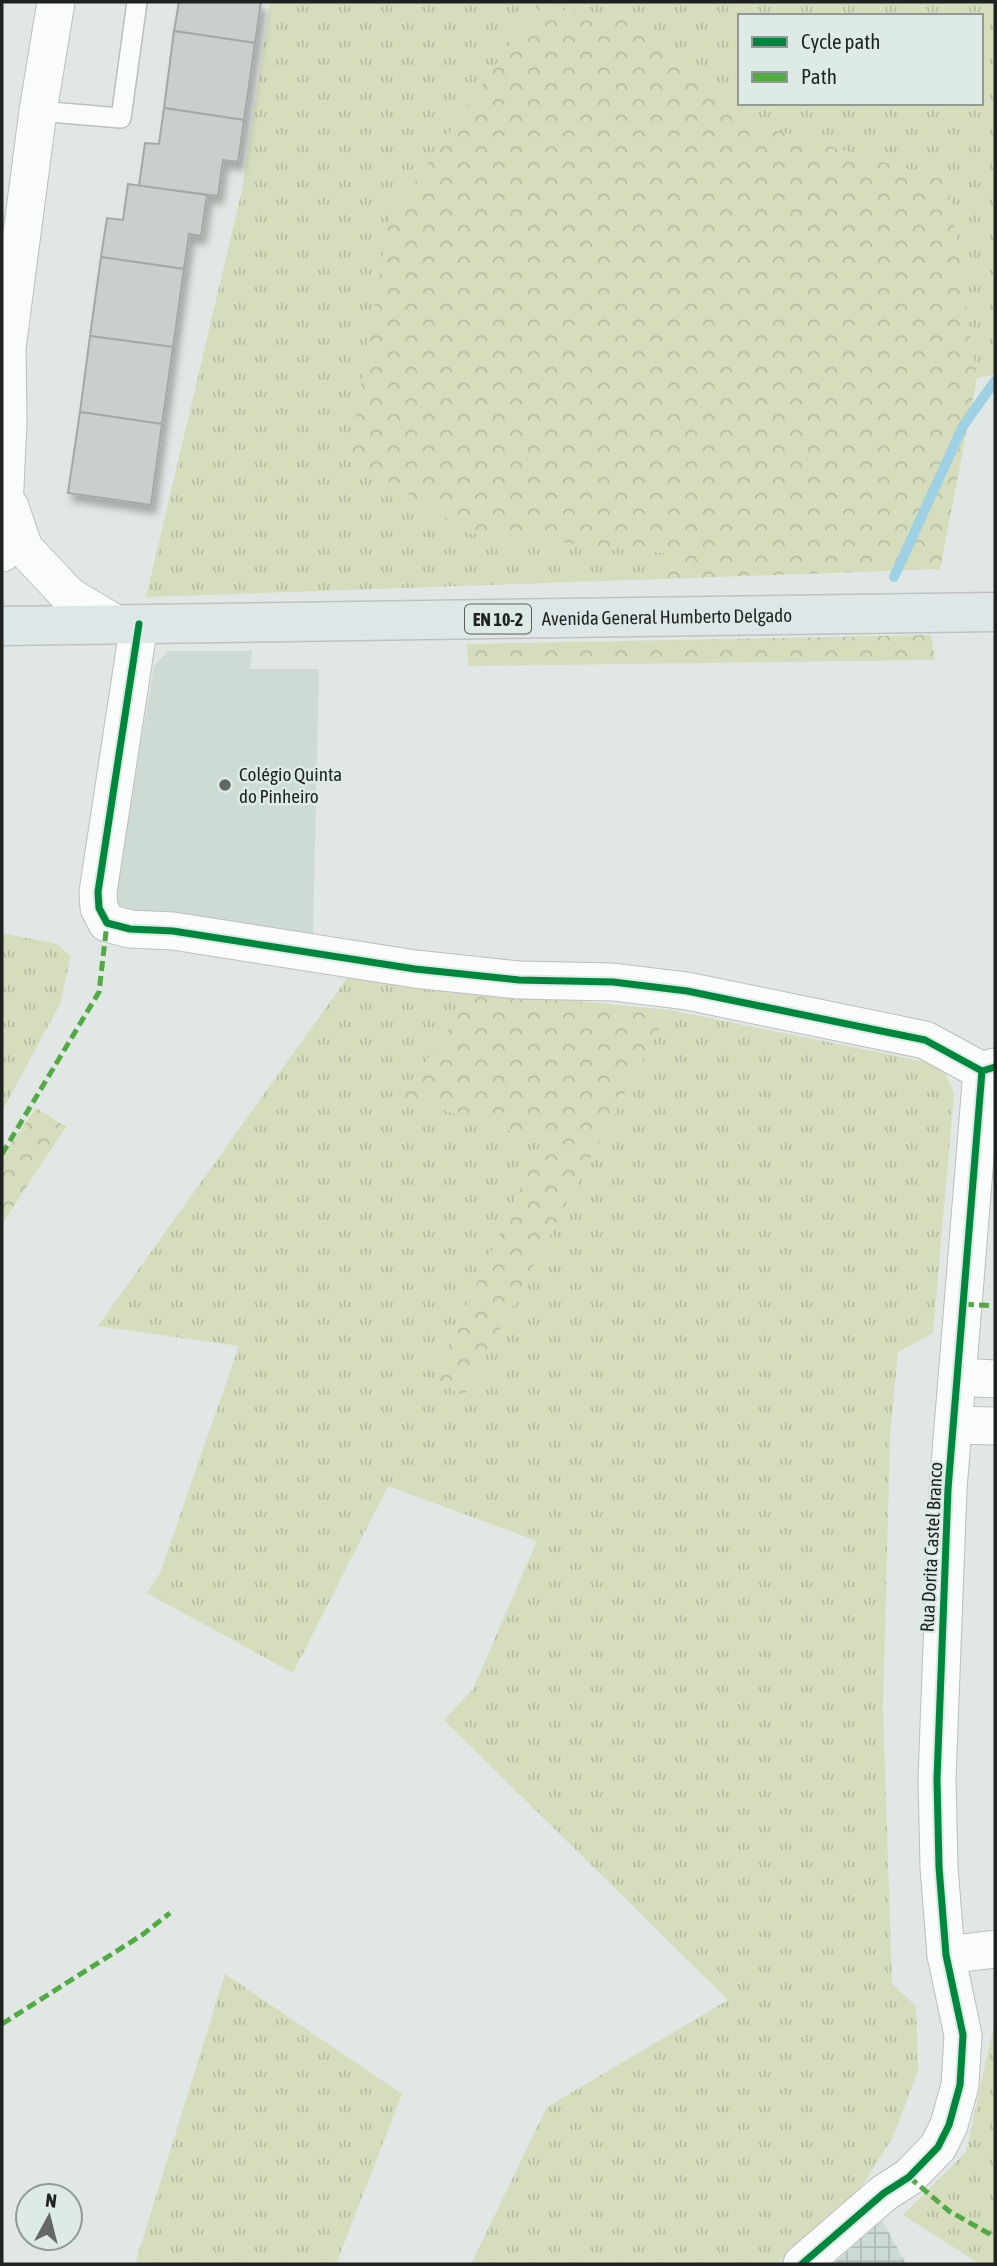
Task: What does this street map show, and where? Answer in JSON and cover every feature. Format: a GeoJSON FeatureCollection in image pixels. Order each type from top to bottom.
{"type":"FeatureCollection","features":[{"type":"Feature","properties":{"kind":"main road","name":"Avenida General Humberto Delgado"},"geometry":{"type":"LineString","coordinates":[[2,626],[995,612]]}},
{"type":"Feature","properties":{"kind":"street"},"geometry":{"type":"LineString","coordinates":[[2,553],[8,422],[4,355],[9,272],[56,2]]}},
{"type":"Feature","properties":{"kind":"street"},"geometry":{"type":"LineString","coordinates":[[5,493],[24,548],[69,596],[127,624],[98,892],[99,908],[107,923],[130,929],[173,931],[415,969],[519,980],[612,982],[687,991],[925,1040],[989,1069]]}},
{"type":"Feature","properties":{"kind":"street","name":"Rua Dorita Castel Branco"},"geometry":{"type":"LineString","coordinates":[[802,2264],[884,2193],[909,2177],[938,2147],[949,2125],[960,2085],[963,2035],[946,1955],[939,1867],[937,1779],[948,1489],[989,1069]]}},
{"type":"Feature","properties":{"kind":"street"},"geometry":{"type":"LineString","coordinates":[[958,1377],[995,1379]]}},
{"type":"Feature","properties":{"kind":"street"},"geometry":{"type":"LineString","coordinates":[[954,1425],[995,1426]]}},
{"type":"Feature","properties":{"kind":"street"},"geometry":{"type":"LineString","coordinates":[[946,1955],[995,1949]]}},
{"type":"Feature","properties":{"kind":"lane"},"geometry":{"type":"LineString","coordinates":[[38,110],[121,118],[137,2]]}},
{"type":"Feature","properties":{"kind":"shaded area","name":"Colégio Quinta do Pinheiro"},"geometry":{"type":"Polygon","coordinates":[[[168,651],[252,651],[250,669],[319,669],[313,936],[122,910],[114,901],[154,666],[168,651]]]}},
{"type":"Feature","properties":{"kind":"shaded area"},"geometry":{"type":"Polygon","coordinates":[[[882,2220],[906,2264],[833,2264],[882,2220]]]}},
{"type":"Feature","properties":{"kind":"green space"},"geometry":{"type":"Polygon","coordinates":[[[270,2],[995,2],[995,374],[977,378],[948,181],[744,121],[639,23],[468,533],[666,553],[662,579],[146,597],[242,190],[270,2]]]}},
{"type":"Feature","properties":{"kind":"green space"},"geometry":{"type":"Polygon","coordinates":[[[538,3],[639,22],[744,121],[948,181],[977,378],[940,569],[662,579],[666,553],[468,533],[349,455],[389,220],[538,3]]]}},
{"type":"Feature","properties":{"kind":"green space"},"geometry":{"type":"Polygon","coordinates":[[[931,635],[935,660],[468,666],[467,644],[931,635]]]}},
{"type":"Feature","properties":{"kind":"green space"},"geometry":{"type":"Polygon","coordinates":[[[2,933],[57,944],[71,956],[60,1004],[2,1111],[2,933]]]}},
{"type":"Feature","properties":{"kind":"green space"},"geometry":{"type":"Polygon","coordinates":[[[350,974],[475,991],[542,1141],[434,1377],[464,1397],[669,1010],[941,1065],[954,1093],[933,1333],[898,1352],[890,1436],[883,1708],[892,1984],[916,2006],[918,2071],[893,2137],[860,2189],[777,2264],[471,2264],[547,2107],[728,2000],[444,1720],[473,1689],[537,1541],[388,1486],[293,1673],[147,1593],[160,1573],[239,1346],[98,1326],[350,974]]]}},
{"type":"Feature","properties":{"kind":"green space"},"geometry":{"type":"Polygon","coordinates":[[[475,991],[669,1010],[464,1397],[434,1377],[542,1141],[401,1097],[475,991]]]}},
{"type":"Feature","properties":{"kind":"green space"},"geometry":{"type":"Polygon","coordinates":[[[36,1108],[66,1127],[2,1224],[2,1157],[36,1108]]]}},
{"type":"Feature","properties":{"kind":"green space"},"geometry":{"type":"Polygon","coordinates":[[[225,1974],[402,2094],[336,2264],[135,2264],[225,1974]]]}},
{"type":"Feature","properties":{"kind":"green space"},"geometry":{"type":"Polygon","coordinates":[[[995,2021],[995,2264],[980,2264],[903,2215],[966,2152],[995,2021]]]}},
{"type":"Feature","properties":{"kind":"building"},"geometry":{"type":"Polygon","coordinates":[[[179,2],[261,2],[255,43],[174,31],[179,2]]]}},
{"type":"Feature","properties":{"kind":"building"},"geometry":{"type":"Polygon","coordinates":[[[174,31],[255,43],[244,120],[164,108],[174,31]]]}},
{"type":"Feature","properties":{"kind":"building"},"geometry":{"type":"Polygon","coordinates":[[[164,108],[244,120],[238,162],[223,160],[218,196],[139,186],[145,143],[159,144],[164,108]]]}},
{"type":"Feature","properties":{"kind":"building"},"geometry":{"type":"Polygon","coordinates":[[[128,184],[207,195],[201,236],[189,234],[184,269],[101,257],[107,218],[123,220],[128,184]]]}},
{"type":"Feature","properties":{"kind":"building"},"geometry":{"type":"Polygon","coordinates":[[[101,257],[184,269],[173,347],[90,336],[101,257]]]}},
{"type":"Feature","properties":{"kind":"building"},"geometry":{"type":"Polygon","coordinates":[[[90,336],[173,347],[162,424],[80,412],[90,336]]]}},
{"type":"Feature","properties":{"kind":"building"},"geometry":{"type":"Polygon","coordinates":[[[80,412],[162,424],[151,505],[68,493],[80,412]]]}},
{"type":"Feature","properties":{"kind":"waterway"},"geometry":{"type":"LineString","coordinates":[[894,577],[963,426],[995,381]]}},
{"type":"Feature","properties":{"kind":"marked path"},"geometry":{"type":"LineString","coordinates":[[2,1154],[99,992],[107,923]]}},
{"type":"Feature","properties":{"kind":"marked path"},"geometry":{"type":"LineString","coordinates":[[964,1304],[995,1306]]}},
{"type":"Feature","properties":{"kind":"marked path"},"geometry":{"type":"LineString","coordinates":[[2,2024],[142,1935],[170,1913]]}},
{"type":"Feature","properties":{"kind":"marked path"},"geometry":{"type":"LineString","coordinates":[[909,2177],[949,2211],[995,2237]]}},
{"type":"Feature","properties":{"kind":"cycle path"},"geometry":{"type":"LineString","coordinates":[[139,624],[98,892],[99,908],[107,923],[130,929],[173,931],[415,969],[519,980],[613,982],[687,991],[925,1040],[982,1071]]}},
{"type":"Feature","properties":{"kind":"cycle path"},"geometry":{"type":"LineString","coordinates":[[802,2264],[884,2193],[909,2177],[938,2147],[949,2125],[960,2085],[963,2035],[946,1955],[939,1867],[937,1779],[948,1489],[982,1071],[995,1067]]}},
{"type":"Feature","properties":{"kind":"place","name":"Colégio Quinta do Pinheiro"},"geometry":{"type":"Point","coordinates":[225,785]}}]}
